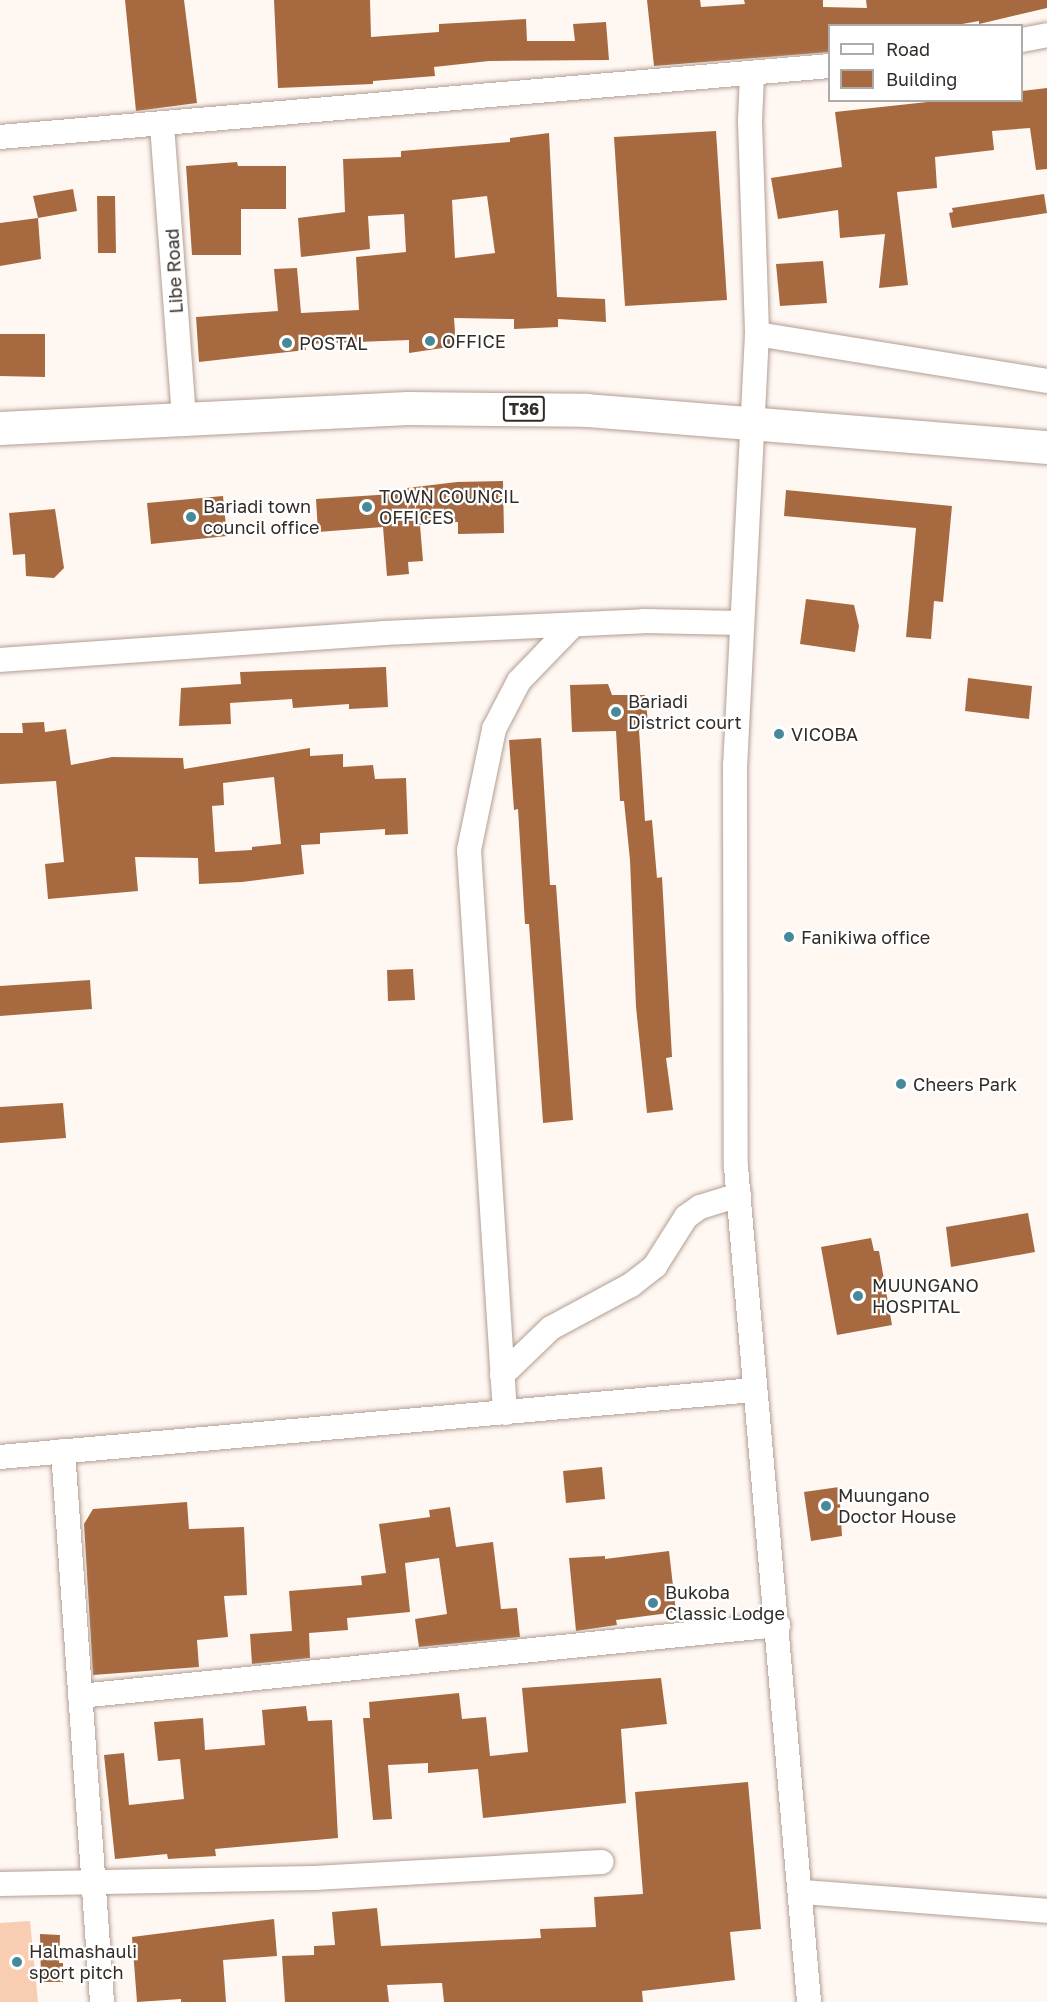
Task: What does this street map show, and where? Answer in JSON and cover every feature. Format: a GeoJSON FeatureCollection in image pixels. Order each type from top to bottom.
{"type":"FeatureCollection","features":[{"type":"Feature","properties":{"kind":"highway","name":"T36"},"geometry":{"type":"LineString","coordinates":[[0,428],[184,417],[408,408],[586,410],[1047,447]]}},
{"type":"Feature","properties":{"kind":"street"},"geometry":{"type":"LineString","coordinates":[[1023,40],[1047,35]]}},
{"type":"Feature","properties":{"kind":"street"},"geometry":{"type":"LineString","coordinates":[[0,137],[752,75],[828,66]]}},
{"type":"Feature","properties":{"kind":"street"},"geometry":{"type":"LineString","coordinates":[[752,75],[750,122],[757,334],[735,765],[739,1195],[754,1390],[802,1892],[809,2002]]}},
{"type":"Feature","properties":{"kind":"street","name":"Libe Road"},"geometry":{"type":"LineString","coordinates":[[162,125],[184,417]]}},
{"type":"Feature","properties":{"kind":"street"},"geometry":{"type":"LineString","coordinates":[[757,334],[1047,381]]}},
{"type":"Feature","properties":{"kind":"street"},"geometry":{"type":"LineString","coordinates":[[0,660],[227,642],[644,621],[741,623]]}},
{"type":"Feature","properties":{"kind":"street"},"geometry":{"type":"LineString","coordinates":[[504,1413],[469,850],[494,729],[519,681],[573,625]]}},
{"type":"Feature","properties":{"kind":"street"},"geometry":{"type":"LineString","coordinates":[[502,1375],[551,1328],[631,1285],[655,1266],[686,1217],[700,1207],[739,1195]]}},
{"type":"Feature","properties":{"kind":"street"},"geometry":{"type":"LineString","coordinates":[[0,1457],[754,1390]]}},
{"type":"Feature","properties":{"kind":"street"},"geometry":{"type":"LineString","coordinates":[[63,1451],[91,1883],[102,2002]]}},
{"type":"Feature","properties":{"kind":"street"},"geometry":{"type":"LineString","coordinates":[[80,1696],[778,1626]]}},
{"type":"Feature","properties":{"kind":"street"},"geometry":{"type":"LineString","coordinates":[[0,1884],[303,1878],[602,1863]]}},
{"type":"Feature","properties":{"kind":"street"},"geometry":{"type":"LineString","coordinates":[[802,1892],[1047,1911]]}},
{"type":"Feature","properties":{"kind":"shaded area","name":"Halmashauli sport pitch"},"geometry":{"type":"Polygon","coordinates":[[[30,1921],[38,2002],[0,2002],[0,1923],[30,1921]]]}},
{"type":"Feature","properties":{"kind":"building"},"geometry":{"type":"Polygon","coordinates":[[[125,0],[184,0],[197,103],[136,111],[125,0]]]}},
{"type":"Feature","properties":{"kind":"building"},"geometry":{"type":"Polygon","coordinates":[[[274,0],[370,0],[371,37],[439,32],[439,24],[526,19],[527,41],[575,41],[573,24],[606,22],[609,60],[489,61],[434,67],[435,76],[373,81],[373,84],[278,88],[274,0]]]}},
{"type":"Feature","properties":{"kind":"building"},"geometry":{"type":"Polygon","coordinates":[[[647,0],[700,0],[701,7],[745,4],[744,0],[823,0],[823,7],[867,8],[866,0],[1047,0],[1047,8],[979,24],[979,21],[962,24],[828,24],[828,52],[654,66],[647,0]]]}},
{"type":"Feature","properties":{"kind":"building"},"geometry":{"type":"Polygon","coordinates":[[[1047,88],[1047,169],[1036,170],[1030,128],[992,131],[994,150],[935,157],[937,188],[897,192],[908,285],[879,288],[885,234],[840,238],[838,210],[778,219],[771,178],[842,167],[835,112],[928,102],[1023,102],[1023,91],[1047,88]]]}},
{"type":"Feature","properties":{"kind":"building"},"geometry":{"type":"Polygon","coordinates":[[[716,131],[727,300],[625,306],[614,137],[716,131]]]}},
{"type":"Feature","properties":{"kind":"building"},"geometry":{"type":"Polygon","coordinates":[[[549,133],[557,297],[605,299],[606,322],[558,319],[558,327],[514,329],[514,319],[454,318],[456,346],[409,353],[409,340],[305,344],[306,350],[199,362],[196,317],[278,311],[274,269],[297,268],[301,313],[359,310],[356,257],[406,252],[404,214],[368,216],[370,249],[301,257],[298,218],[345,212],[343,159],[401,157],[401,151],[510,142],[510,138],[549,133]],[[487,196],[452,200],[455,258],[495,253],[487,196]]]}},
{"type":"Feature","properties":{"kind":"building"},"geometry":{"type":"Polygon","coordinates":[[[237,162],[238,166],[286,166],[286,209],[241,209],[241,255],[192,255],[186,166],[237,162]]]}},
{"type":"Feature","properties":{"kind":"building"},"geometry":{"type":"Polygon","coordinates":[[[73,189],[77,211],[38,218],[33,196],[73,189]]]}},
{"type":"Feature","properties":{"kind":"building"},"geometry":{"type":"Polygon","coordinates":[[[1044,194],[1047,213],[952,228],[949,213],[953,212],[952,208],[1044,194]]]}},
{"type":"Feature","properties":{"kind":"building"},"geometry":{"type":"Polygon","coordinates":[[[97,196],[115,196],[116,253],[98,253],[97,196]]]}},
{"type":"Feature","properties":{"kind":"building"},"geometry":{"type":"Polygon","coordinates":[[[38,218],[41,259],[0,266],[0,223],[38,218]]]}},
{"type":"Feature","properties":{"kind":"building"},"geometry":{"type":"Polygon","coordinates":[[[823,261],[827,303],[780,306],[776,264],[823,261]]]}},
{"type":"Feature","properties":{"kind":"building"},"geometry":{"type":"Polygon","coordinates":[[[0,334],[45,334],[45,377],[0,376],[0,334]]]}},
{"type":"Feature","properties":{"kind":"building"},"geometry":{"type":"Polygon","coordinates":[[[503,481],[504,533],[458,534],[458,522],[420,525],[423,561],[408,562],[409,574],[387,576],[383,527],[318,532],[316,499],[408,493],[407,488],[457,482],[503,481]]]}},
{"type":"Feature","properties":{"kind":"building"},"geometry":{"type":"Polygon","coordinates":[[[786,490],[952,506],[943,602],[934,601],[931,639],[906,637],[916,528],[784,516],[786,490]]]}},
{"type":"Feature","properties":{"kind":"building"},"geometry":{"type":"Polygon","coordinates":[[[223,496],[227,536],[151,544],[147,503],[223,496]]]}},
{"type":"Feature","properties":{"kind":"building"},"geometry":{"type":"Polygon","coordinates":[[[55,509],[64,568],[54,578],[26,576],[25,554],[13,555],[9,513],[55,509]]]}},
{"type":"Feature","properties":{"kind":"building"},"geometry":{"type":"Polygon","coordinates":[[[806,599],[854,605],[859,626],[855,652],[800,644],[806,599]]]}},
{"type":"Feature","properties":{"kind":"building"},"geometry":{"type":"Polygon","coordinates":[[[386,667],[388,707],[349,709],[349,704],[293,708],[292,699],[230,703],[231,724],[179,726],[181,688],[241,684],[240,672],[386,667]]]}},
{"type":"Feature","properties":{"kind":"building"},"geometry":{"type":"Polygon","coordinates":[[[968,678],[1032,686],[1029,719],[965,711],[968,678]]]}},
{"type":"Feature","properties":{"kind":"building"},"geometry":{"type":"Polygon","coordinates":[[[608,684],[612,695],[645,695],[649,730],[639,730],[645,821],[652,820],[657,878],[662,877],[672,1057],[666,1058],[673,1110],[647,1113],[636,1007],[630,860],[624,801],[620,801],[616,731],[572,732],[570,685],[608,684]]]}},
{"type":"Feature","properties":{"kind":"building"},"geometry":{"type":"Polygon","coordinates":[[[44,722],[45,732],[66,729],[71,765],[112,757],[183,758],[184,769],[310,748],[310,756],[343,754],[343,767],[373,765],[375,779],[406,778],[408,834],[385,835],[385,829],[320,833],[320,844],[301,845],[304,874],[242,882],[199,884],[198,858],[135,857],[138,891],[48,899],[45,864],[64,862],[56,781],[0,784],[0,733],[23,733],[22,723],[44,722]],[[274,777],[223,783],[224,805],[212,806],[215,852],[252,850],[252,847],[281,844],[274,777]]]}},
{"type":"Feature","properties":{"kind":"building"},"geometry":{"type":"Polygon","coordinates":[[[541,738],[550,885],[556,885],[573,1120],[543,1123],[529,924],[525,924],[518,809],[514,810],[509,740],[541,738]]]}},
{"type":"Feature","properties":{"kind":"building"},"geometry":{"type":"Polygon","coordinates":[[[413,969],[415,1000],[388,1001],[387,970],[413,969]]]}},
{"type":"Feature","properties":{"kind":"building"},"geometry":{"type":"Polygon","coordinates":[[[90,980],[92,1009],[0,1016],[0,986],[90,980]]]}},
{"type":"Feature","properties":{"kind":"building"},"geometry":{"type":"Polygon","coordinates":[[[63,1103],[66,1138],[0,1143],[0,1107],[63,1103]]]}},
{"type":"Feature","properties":{"kind":"building"},"geometry":{"type":"Polygon","coordinates":[[[1028,1213],[1035,1252],[951,1267],[946,1227],[1028,1213]]]}},
{"type":"Feature","properties":{"kind":"building"},"geometry":{"type":"Polygon","coordinates":[[[871,1238],[874,1251],[879,1251],[892,1325],[837,1335],[821,1247],[871,1238]]]}},
{"type":"Feature","properties":{"kind":"building"},"geometry":{"type":"Polygon","coordinates":[[[602,1467],[605,1499],[566,1503],[563,1471],[602,1467]]]}},
{"type":"Feature","properties":{"kind":"building"},"geometry":{"type":"Polygon","coordinates":[[[839,1487],[842,1536],[811,1541],[804,1492],[839,1487]]]}},
{"type":"Feature","properties":{"kind":"building"},"geometry":{"type":"Polygon","coordinates":[[[187,1502],[189,1529],[244,1527],[247,1595],[224,1596],[228,1637],[197,1640],[199,1667],[93,1675],[84,1524],[93,1509],[187,1502]]]}},
{"type":"Feature","properties":{"kind":"building"},"geometry":{"type":"Polygon","coordinates":[[[450,1507],[456,1547],[493,1542],[501,1609],[517,1608],[520,1637],[419,1647],[415,1619],[447,1614],[439,1558],[405,1563],[410,1612],[347,1618],[348,1630],[309,1633],[310,1658],[252,1664],[250,1634],[292,1631],[289,1591],[362,1585],[361,1576],[386,1573],[379,1524],[430,1517],[429,1510],[450,1507]]]}},
{"type":"Feature","properties":{"kind":"building"},"geometry":{"type":"Polygon","coordinates":[[[669,1551],[676,1612],[616,1620],[617,1625],[576,1631],[569,1558],[605,1556],[605,1559],[669,1551]]]}},
{"type":"Feature","properties":{"kind":"building"},"geometry":{"type":"Polygon","coordinates":[[[661,1678],[667,1724],[621,1729],[626,1803],[483,1818],[478,1769],[428,1773],[428,1763],[388,1765],[392,1819],[373,1820],[363,1718],[370,1718],[369,1702],[459,1693],[462,1719],[486,1717],[490,1756],[528,1752],[522,1688],[661,1678]]]}},
{"type":"Feature","properties":{"kind":"building"},"geometry":{"type":"Polygon","coordinates":[[[306,1706],[308,1721],[332,1720],[338,1838],[215,1849],[216,1856],[168,1859],[167,1854],[115,1859],[104,1755],[124,1753],[129,1805],[184,1799],[180,1759],[158,1761],[154,1722],[203,1718],[205,1750],[265,1745],[262,1710],[306,1706]]]}},
{"type":"Feature","properties":{"kind":"building"},"geometry":{"type":"Polygon","coordinates":[[[748,1782],[761,1929],[730,1932],[735,1980],[642,1991],[643,2002],[444,2002],[442,1983],[439,1983],[387,1985],[389,2002],[285,2002],[282,1956],[314,1955],[314,1946],[335,1945],[332,1912],[377,1908],[381,1946],[541,1938],[540,1929],[596,1927],[594,1897],[643,1894],[635,1792],[748,1782]]]}},
{"type":"Feature","properties":{"kind":"building"},"geometry":{"type":"Polygon","coordinates":[[[274,1919],[277,1956],[223,1960],[226,2002],[181,2002],[181,1999],[137,2002],[132,1937],[274,1919]]]}},
{"type":"Feature","properties":{"kind":"building"},"geometry":{"type":"Polygon","coordinates":[[[40,1934],[60,1935],[59,1963],[63,1963],[63,1982],[41,1982],[40,1934]]]}},
{"type":"Feature","properties":{"kind":"place","name":"OFFICE"},"geometry":{"type":"Point","coordinates":[430,341]}},
{"type":"Feature","properties":{"kind":"place","name":"POSTAL"},"geometry":{"type":"Point","coordinates":[287,343]}},
{"type":"Feature","properties":{"kind":"place","name":"TOWN COUNCIL OFFICES"},"geometry":{"type":"Point","coordinates":[367,507]}},
{"type":"Feature","properties":{"kind":"place","name":"Bariadi town council office"},"geometry":{"type":"Point","coordinates":[191,517]}},
{"type":"Feature","properties":{"kind":"place","name":"Bariadi District court"},"geometry":{"type":"Point","coordinates":[616,712]}},
{"type":"Feature","properties":{"kind":"place","name":"VICOBA"},"geometry":{"type":"Point","coordinates":[779,734]}},
{"type":"Feature","properties":{"kind":"place","name":"Fanikiwa office"},"geometry":{"type":"Point","coordinates":[789,937]}},
{"type":"Feature","properties":{"kind":"place","name":"Cheers Park"},"geometry":{"type":"Point","coordinates":[901,1084]}},
{"type":"Feature","properties":{"kind":"place","name":"MUUNGANO HOSPITAL"},"geometry":{"type":"Point","coordinates":[858,1296]}},
{"type":"Feature","properties":{"kind":"place","name":"Muungano Doctor House"},"geometry":{"type":"Point","coordinates":[826,1506]}},
{"type":"Feature","properties":{"kind":"place","name":"Bukoba Classic Lodge"},"geometry":{"type":"Point","coordinates":[653,1603]}},
{"type":"Feature","properties":{"kind":"place","name":"Halmashauli sport pitch"},"geometry":{"type":"Point","coordinates":[17,1962]}}]}
